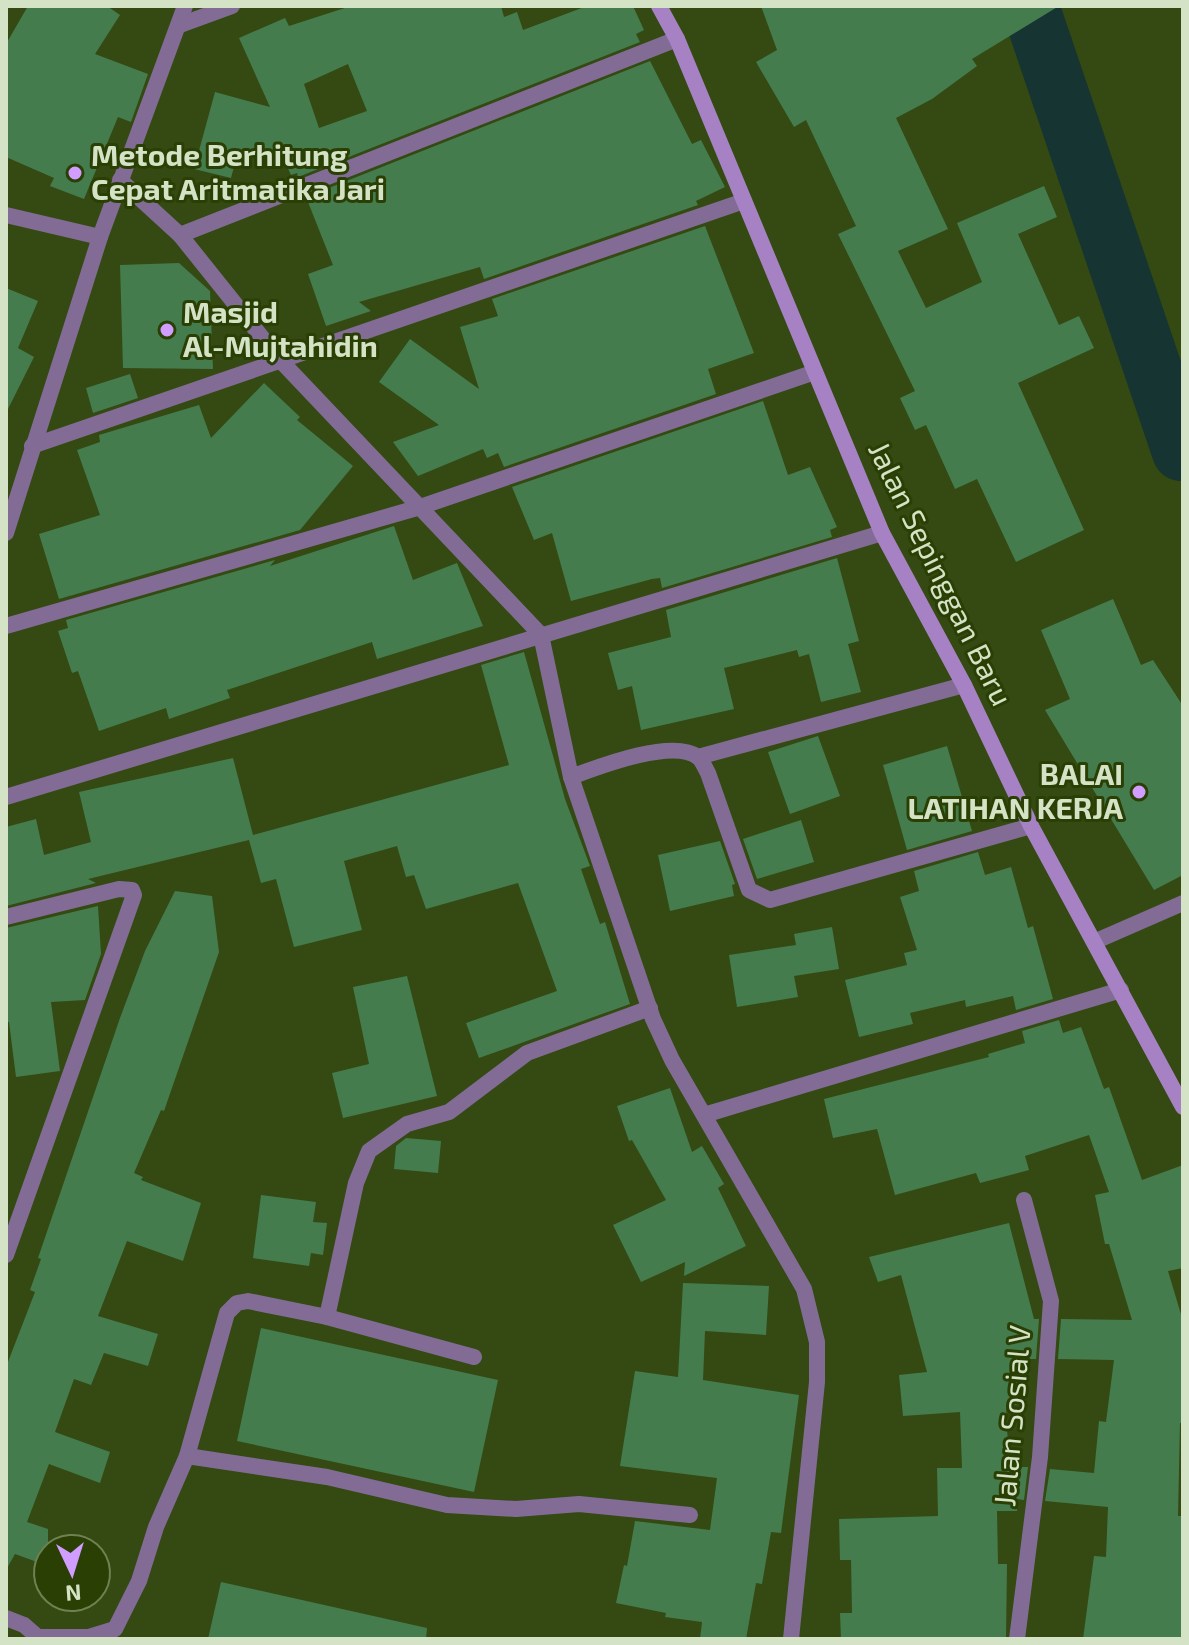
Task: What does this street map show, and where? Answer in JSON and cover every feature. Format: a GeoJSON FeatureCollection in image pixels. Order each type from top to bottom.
{"type":"FeatureCollection","features":[{"type":"Feature","properties":{"kind":"street"},"geometry":{"type":"LineString","coordinates":[[6,533],[100,237],[185,6]]}},
{"type":"Feature","properties":{"kind":"street"},"geometry":{"type":"LineString","coordinates":[[180,25],[232,6]]}},
{"type":"Feature","properties":{"kind":"street","name":"Jalan Sepinggan Baru"},"geometry":{"type":"LineString","coordinates":[[664,8],[882,533],[964,685],[1031,826],[1096,941],[1183,1107]]}},
{"type":"Feature","properties":{"kind":"street"},"geometry":{"type":"LineString","coordinates":[[180,235],[677,39]]}},
{"type":"Feature","properties":{"kind":"street"},"geometry":{"type":"LineString","coordinates":[[120,180],[180,235],[280,360],[417,508],[541,635],[571,777],[650,1008],[672,1060],[804,1289],[817,1342],[817,1382],[791,1639]]}},
{"type":"Feature","properties":{"kind":"street"},"geometry":{"type":"LineString","coordinates":[[32,446],[744,201]]}},
{"type":"Feature","properties":{"kind":"street"},"geometry":{"type":"LineString","coordinates":[[6,215],[100,237]]}},
{"type":"Feature","properties":{"kind":"street"},"geometry":{"type":"LineString","coordinates":[[6,626],[417,508],[815,372]]}},
{"type":"Feature","properties":{"kind":"street"},"geometry":{"type":"LineString","coordinates":[[6,797],[882,533]]}},
{"type":"Feature","properties":{"kind":"street"},"geometry":{"type":"LineString","coordinates":[[571,777],[629,757],[681,751],[698,757],[964,685]]}},
{"type":"Feature","properties":{"kind":"street"},"geometry":{"type":"LineString","coordinates":[[698,757],[708,773],[749,890],[770,900],[1031,826]]}},
{"type":"Feature","properties":{"kind":"street"},"geometry":{"type":"LineString","coordinates":[[6,917],[119,889],[132,890],[134,895],[6,1255]]}},
{"type":"Feature","properties":{"kind":"street"},"geometry":{"type":"LineString","coordinates":[[1096,941],[1183,903]]}},
{"type":"Feature","properties":{"kind":"street"},"geometry":{"type":"LineString","coordinates":[[704,1115],[1121,990]]}},
{"type":"Feature","properties":{"kind":"street"},"geometry":{"type":"LineString","coordinates":[[327,1317],[356,1183],[369,1151],[407,1124],[449,1112],[527,1053],[650,1008]]}},
{"type":"Feature","properties":{"kind":"street","name":"Jalan Sosial V"},"geometry":{"type":"LineString","coordinates":[[1017,1639],[1040,1457],[1051,1301],[1024,1200]]}},
{"type":"Feature","properties":{"kind":"street"},"geometry":{"type":"LineString","coordinates":[[6,1618],[40,1638],[89,1637],[115,1629],[139,1581],[156,1527],[177,1484],[227,1313],[237,1303],[248,1301],[327,1317],[474,1357]]}},
{"type":"Feature","properties":{"kind":"street"},"geometry":{"type":"LineString","coordinates":[[187,1456],[327,1477],[447,1505],[516,1509],[579,1504],[690,1515]]}},
{"type":"Feature","properties":{"kind":"building"},"geometry":{"type":"Polygon","coordinates":[[[28,6],[107,6],[120,15],[95,54],[148,74],[131,122],[118,117],[84,199],[50,186],[54,178],[6,157],[6,44],[28,6]]]}},
{"type":"Feature","properties":{"kind":"building"},"geometry":{"type":"Polygon","coordinates":[[[351,6],[501,6],[504,17],[517,12],[523,30],[587,6],[633,6],[644,30],[636,34],[640,42],[298,177],[297,173],[291,175],[286,164],[238,152],[231,178],[194,169],[215,92],[270,107],[239,38],[285,18],[289,26],[351,6]],[[348,64],[304,84],[319,128],[367,111],[348,64]]]}},
{"type":"Feature","properties":{"kind":"building"},"geometry":{"type":"Polygon","coordinates":[[[761,6],[1059,6],[972,59],[977,66],[932,99],[896,118],[948,229],[898,251],[926,308],[982,282],[957,223],[1044,186],[1057,217],[1018,234],[1059,325],[1079,316],[1094,348],[1018,383],[1084,530],[1016,562],[977,479],[955,489],[926,425],[915,430],[900,398],[915,391],[838,234],[856,226],[806,120],[794,127],[756,62],[777,50],[761,6]]]}},
{"type":"Feature","properties":{"kind":"building"},"geometry":{"type":"Polygon","coordinates":[[[650,61],[692,144],[701,140],[725,187],[696,201],[698,205],[484,279],[480,267],[359,302],[371,311],[326,326],[308,274],[333,265],[306,197],[650,61]]]}},
{"type":"Feature","properties":{"kind":"building"},"geometry":{"type":"Polygon","coordinates":[[[705,226],[754,353],[708,369],[716,394],[504,467],[498,453],[487,458],[483,449],[418,476],[393,442],[439,425],[379,382],[410,339],[479,389],[460,327],[498,316],[492,299],[705,226]]]}},
{"type":"Feature","properties":{"kind":"building","name":"Masjid Al-Mujtahidin"},"geometry":{"type":"Polygon","coordinates":[[[179,263],[210,291],[213,369],[123,368],[120,265],[179,263]]]}},
{"type":"Feature","properties":{"kind":"building"},"geometry":{"type":"Polygon","coordinates":[[[6,288],[38,301],[18,348],[34,357],[6,413],[6,288]]]}},
{"type":"Feature","properties":{"kind":"building"},"geometry":{"type":"Polygon","coordinates":[[[130,374],[138,398],[93,413],[86,388],[130,374]]]}},
{"type":"Feature","properties":{"kind":"building"},"geometry":{"type":"Polygon","coordinates":[[[264,383],[300,417],[297,420],[353,466],[300,530],[59,599],[39,534],[100,515],[77,450],[100,442],[99,435],[199,405],[211,438],[264,383]]]}},
{"type":"Feature","properties":{"kind":"building"},"geometry":{"type":"Polygon","coordinates":[[[763,401],[788,475],[810,467],[837,527],[830,530],[832,537],[662,588],[660,578],[652,579],[571,601],[552,533],[534,540],[512,487],[763,401]]]}},
{"type":"Feature","properties":{"kind":"building"},"geometry":{"type":"Polygon","coordinates":[[[394,526],[413,580],[457,563],[483,626],[377,659],[372,642],[227,690],[230,698],[169,719],[166,708],[99,731],[78,671],[72,673],[58,631],[68,628],[66,620],[275,560],[270,566],[394,526]]]}},
{"type":"Feature","properties":{"kind":"building"},"geometry":{"type":"Polygon","coordinates":[[[837,558],[859,641],[848,644],[861,692],[821,702],[809,654],[799,657],[797,650],[724,668],[734,709],[641,730],[632,686],[618,690],[608,653],[671,637],[666,610],[837,558]]]}},
{"type":"Feature","properties":{"kind":"building","name":"BALAI LATIHAN KERJA"},"geometry":{"type":"Polygon","coordinates":[[[1113,599],[1141,665],[1153,660],[1183,706],[1183,875],[1154,890],[1045,710],[1070,699],[1041,630],[1113,599]]]}},
{"type":"Feature","properties":{"kind":"building"},"geometry":{"type":"Polygon","coordinates":[[[524,652],[565,799],[590,866],[581,869],[600,924],[605,922],[630,1004],[479,1058],[466,1023],[557,991],[518,883],[426,909],[414,875],[406,877],[397,846],[344,861],[362,930],[294,947],[276,879],[261,883],[249,840],[88,879],[96,883],[6,906],[6,827],[36,819],[44,855],[91,842],[79,792],[233,758],[253,835],[509,765],[481,665],[524,652]]]}},
{"type":"Feature","properties":{"kind":"building"},"geometry":{"type":"Polygon","coordinates":[[[818,736],[840,796],[790,814],[768,752],[818,736]]]}},
{"type":"Feature","properties":{"kind":"building"},"geometry":{"type":"Polygon","coordinates":[[[947,746],[972,831],[907,850],[883,765],[947,746]]]}},
{"type":"Feature","properties":{"kind":"building"},"geometry":{"type":"Polygon","coordinates":[[[801,820],[814,862],[757,879],[743,839],[801,820]]]}},
{"type":"Feature","properties":{"kind":"building"},"geometry":{"type":"Polygon","coordinates":[[[720,841],[735,884],[732,885],[734,896],[670,911],[658,855],[720,841]]]}},
{"type":"Feature","properties":{"kind":"building"},"geometry":{"type":"Polygon","coordinates":[[[978,852],[985,875],[1011,867],[1028,928],[1033,926],[1053,999],[1016,1010],[1013,996],[966,1007],[965,1000],[910,1013],[913,1024],[859,1037],[845,980],[907,965],[904,953],[917,950],[900,897],[919,891],[914,871],[978,852]]]}},
{"type":"Feature","properties":{"kind":"building"},"geometry":{"type":"Polygon","coordinates":[[[175,891],[212,896],[219,952],[164,1111],[161,1110],[134,1173],[143,1177],[141,1180],[201,1203],[183,1261],[127,1241],[98,1316],[158,1334],[148,1366],[104,1353],[91,1385],[74,1379],[55,1432],[110,1452],[100,1483],[49,1464],[27,1522],[48,1529],[48,1533],[32,1533],[32,1560],[15,1554],[6,1570],[6,1367],[35,1292],[30,1290],[41,1259],[38,1258],[145,951],[175,891]]]}},
{"type":"Feature","properties":{"kind":"building"},"geometry":{"type":"Polygon","coordinates":[[[98,906],[101,954],[85,1000],[51,1002],[60,1071],[16,1077],[9,1022],[6,1022],[6,928],[98,906]]]}},
{"type":"Feature","properties":{"kind":"building"},"geometry":{"type":"Polygon","coordinates":[[[832,927],[839,969],[794,976],[798,997],[737,1007],[729,955],[796,945],[794,934],[832,927]]]}},
{"type":"Feature","properties":{"kind":"building"},"geometry":{"type":"Polygon","coordinates":[[[407,976],[437,1096],[343,1118],[332,1073],[369,1064],[353,987],[407,976]]]}},
{"type":"Feature","properties":{"kind":"building"},"geometry":{"type":"Polygon","coordinates":[[[1059,1020],[1063,1033],[1081,1027],[1104,1089],[1109,1087],[1142,1180],[1183,1165],[1183,1268],[1168,1271],[1183,1321],[1183,1423],[1180,1423],[1178,1516],[1183,1516],[1183,1639],[1083,1639],[1094,1556],[1106,1557],[1108,1507],[1045,1501],[1050,1469],[1094,1473],[1099,1421],[1106,1422],[1114,1360],[1058,1359],[1061,1319],[1132,1320],[1109,1244],[1105,1244],[1095,1195],[1109,1192],[1089,1135],[1025,1156],[1029,1170],[980,1183],[976,1173],[895,1195],[877,1129],[833,1138],[824,1099],[989,1057],[988,1054],[1025,1043],[1022,1031],[1059,1020]]]}},
{"type":"Feature","properties":{"kind":"building"},"geometry":{"type":"Polygon","coordinates":[[[670,1088],[692,1152],[702,1146],[724,1184],[718,1188],[746,1246],[684,1276],[685,1262],[641,1282],[613,1225],[666,1200],[632,1140],[629,1141],[617,1106],[670,1088]]]}},
{"type":"Feature","properties":{"kind":"building"},"geometry":{"type":"Polygon","coordinates":[[[406,1138],[441,1141],[438,1173],[394,1169],[396,1146],[406,1138]]]}},
{"type":"Feature","properties":{"kind":"building"},"geometry":{"type":"Polygon","coordinates":[[[261,1195],[316,1202],[313,1222],[327,1223],[323,1255],[311,1253],[309,1266],[253,1258],[261,1195]]]}},
{"type":"Feature","properties":{"kind":"building"},"geometry":{"type":"Polygon","coordinates":[[[1009,1223],[1034,1319],[1039,1319],[1036,1359],[1021,1359],[1026,1404],[1006,1406],[1009,1467],[1028,1467],[1024,1500],[1017,1499],[1017,1511],[997,1511],[998,1564],[1007,1564],[1006,1639],[841,1639],[840,1613],[852,1613],[851,1560],[840,1560],[839,1519],[938,1516],[937,1468],[962,1468],[960,1412],[903,1416],[899,1375],[927,1372],[901,1275],[878,1282],[869,1257],[1009,1223]]]}},
{"type":"Feature","properties":{"kind":"building"},"geometry":{"type":"Polygon","coordinates":[[[683,1283],[769,1286],[766,1335],[705,1331],[703,1380],[799,1395],[781,1533],[771,1532],[762,1584],[756,1583],[746,1639],[700,1639],[702,1622],[665,1617],[666,1613],[616,1603],[635,1521],[710,1530],[717,1478],[620,1466],[635,1371],[678,1377],[683,1283]]]}},
{"type":"Feature","properties":{"kind":"building"},"geometry":{"type":"Polygon","coordinates":[[[261,1328],[498,1380],[474,1492],[237,1441],[261,1328]]]}},
{"type":"Feature","properties":{"kind":"building"},"geometry":{"type":"Polygon","coordinates":[[[221,1582],[427,1628],[426,1639],[208,1639],[221,1582]]]}},
{"type":"Feature","properties":{"kind":"waterway"},"geometry":{"type":"LineString","coordinates":[[1030,6],[1181,452]]}},
{"type":"Feature","properties":{"kind":"waterway"},"geometry":{"type":"LineString","coordinates":[[1181,452],[1183,456]]}},
{"type":"Feature","properties":{"kind":"place","name":"Metode Berhitung Cepat Aritmatika Jari"},"geometry":{"type":"Point","coordinates":[75,173]}},
{"type":"Feature","properties":{"kind":"place","name":"Masjid Al-Mujtahidin"},"geometry":{"type":"Point","coordinates":[167,330]}},
{"type":"Feature","properties":{"kind":"place","name":"BALAI LATIHAN KERJA"},"geometry":{"type":"Point","coordinates":[1139,792]}}]}
